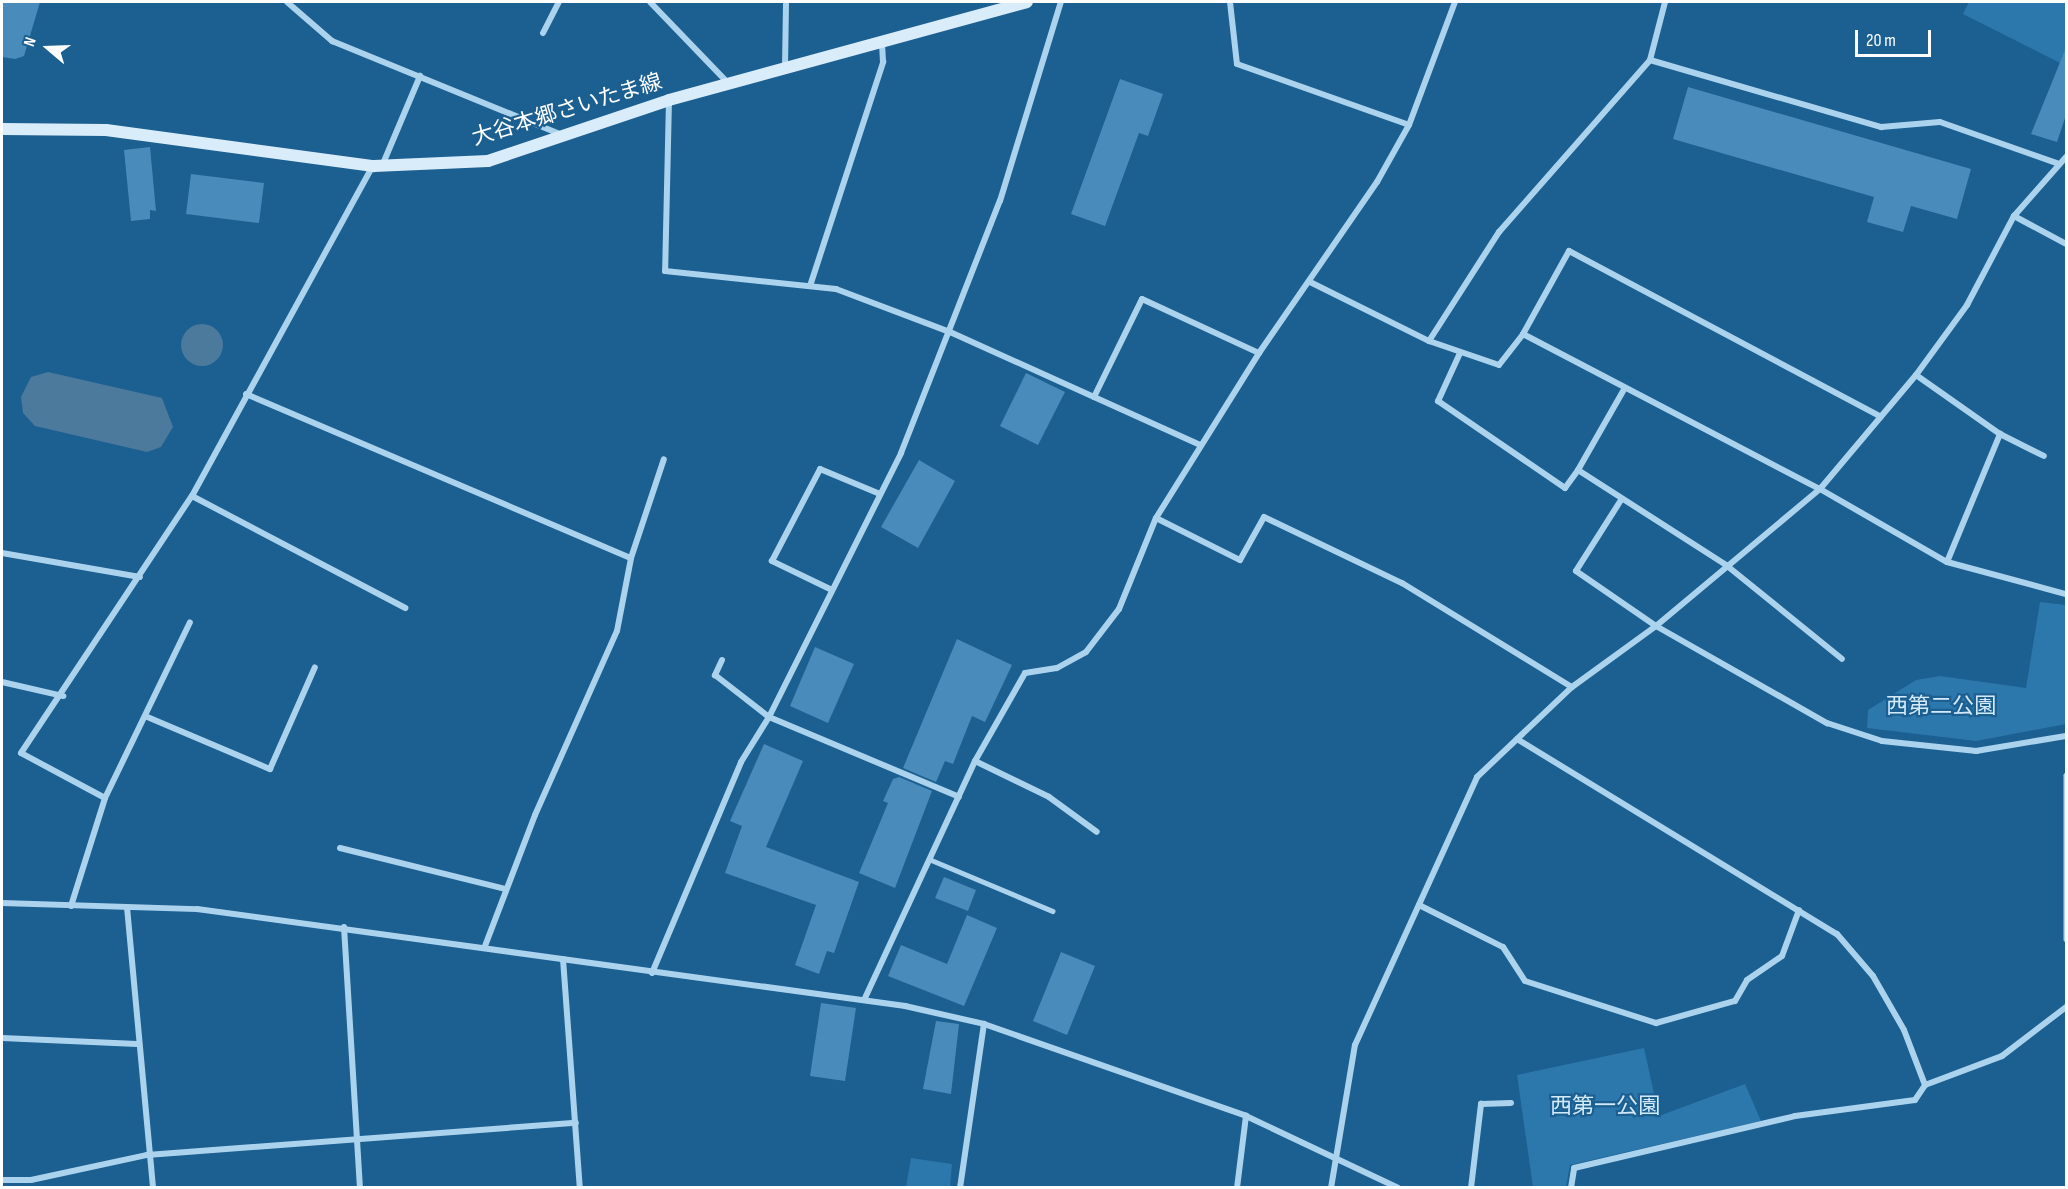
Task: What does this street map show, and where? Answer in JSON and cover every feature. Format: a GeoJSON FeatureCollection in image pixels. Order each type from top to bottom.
{"type":"FeatureCollection","features":[{"type":"Feature","properties":{"kind":"main road","name":"大谷本郷さいたま線"},"geometry":{"type":"LineString","coordinates":[[2,129],[106,130],[378,166],[488,161],[669,100],[998,6],[1027,2]]}},
{"type":"Feature","properties":{"kind":"street"},"geometry":{"type":"LineString","coordinates":[[287,2],[332,41],[564,135]]}},
{"type":"Feature","properties":{"kind":"street"},"geometry":{"type":"LineString","coordinates":[[543,33],[559,2]]}},
{"type":"Feature","properties":{"kind":"street"},"geometry":{"type":"LineString","coordinates":[[650,2],[728,83]]}},
{"type":"Feature","properties":{"kind":"street"},"geometry":{"type":"LineString","coordinates":[[784,67],[786,2]]}},
{"type":"Feature","properties":{"kind":"street"},"geometry":{"type":"LineString","coordinates":[[652,973],[741,762],[769,717],[880,494],[950,332],[965,280],[1000,201],[1061,2]]}},
{"type":"Feature","properties":{"kind":"street"},"geometry":{"type":"LineString","coordinates":[[1230,2],[1237,64],[1409,125]]}},
{"type":"Feature","properties":{"kind":"street"},"geometry":{"type":"LineString","coordinates":[[866,998],[975,761],[1026,673],[1057,668],[1086,652],[1119,609],[1156,518],[1259,353],[1310,282],[1409,125],[1455,2]]}},
{"type":"Feature","properties":{"kind":"street"},"geometry":{"type":"LineString","coordinates":[[1429,341],[1499,232],[1650,60],[1665,2]]}},
{"type":"Feature","properties":{"kind":"street"},"geometry":{"type":"LineString","coordinates":[[810,286],[883,62],[882,41]]}},
{"type":"Feature","properties":{"kind":"street"},"geometry":{"type":"LineString","coordinates":[[1650,60],[1881,127],[1940,123],[2059,164]]}},
{"type":"Feature","properties":{"kind":"street"},"geometry":{"type":"LineString","coordinates":[[105,798],[21,753],[63,696],[192,496],[246,394],[378,166],[420,76]]}},
{"type":"Feature","properties":{"kind":"street"},"geometry":{"type":"LineString","coordinates":[[669,100],[665,271],[836,289],[950,332],[1200,445]]}},
{"type":"Feature","properties":{"kind":"street"},"geometry":{"type":"LineString","coordinates":[[1331,1188],[1355,1045],[1477,777],[1572,687],[1656,626],[1726,565],[1820,489],[1916,375],[1967,305],[2014,216],[2067,157]]}},
{"type":"Feature","properties":{"kind":"street"},"geometry":{"type":"LineString","coordinates":[[2014,216],[2067,244]]}},
{"type":"Feature","properties":{"kind":"street"},"geometry":{"type":"LineString","coordinates":[[1310,282],[1429,341],[1499,365],[1523,334],[1569,251],[1881,417]]}},
{"type":"Feature","properties":{"kind":"street"},"geometry":{"type":"LineString","coordinates":[[1094,397],[1142,299],[1259,353]]}},
{"type":"Feature","properties":{"kind":"street"},"geometry":{"type":"LineString","coordinates":[[1523,334],[1623,390],[1820,489],[1947,562],[2067,594]]}},
{"type":"Feature","properties":{"kind":"street"},"geometry":{"type":"LineString","coordinates":[[1460,353],[1438,401],[1564,488],[1578,470],[1623,390]]}},
{"type":"Feature","properties":{"kind":"street"},"geometry":{"type":"LineString","coordinates":[[1916,375],[2000,434],[2044,456]]}},
{"type":"Feature","properties":{"kind":"street"},"geometry":{"type":"LineString","coordinates":[[246,394],[631,558]]}},
{"type":"Feature","properties":{"kind":"street"},"geometry":{"type":"LineString","coordinates":[[1947,562],[2000,434]]}},
{"type":"Feature","properties":{"kind":"street"},"geometry":{"type":"LineString","coordinates":[[485,946],[506,889],[617,631],[631,558],[664,459]]}},
{"type":"Feature","properties":{"kind":"street"},"geometry":{"type":"LineString","coordinates":[[832,590],[772,561],[820,469],[880,494]]}},
{"type":"Feature","properties":{"kind":"street"},"geometry":{"type":"LineString","coordinates":[[1578,470],[1621,500],[1726,565],[1842,659]]}},
{"type":"Feature","properties":{"kind":"street"},"geometry":{"type":"LineString","coordinates":[[192,496],[405,608]]}},
{"type":"Feature","properties":{"kind":"street"},"geometry":{"type":"LineString","coordinates":[[1621,500],[1576,571],[1656,626],[1827,723],[1882,741],[1976,752],[2067,736]]}},
{"type":"Feature","properties":{"kind":"street"},"geometry":{"type":"LineString","coordinates":[[1156,518],[1240,560],[1264,517],[1402,583],[1572,687]]}},
{"type":"Feature","properties":{"kind":"street"},"geometry":{"type":"LineString","coordinates":[[2,553],[140,577]]}},
{"type":"Feature","properties":{"kind":"street"},"geometry":{"type":"LineString","coordinates":[[71,906],[105,798],[190,621]]}},
{"type":"Feature","properties":{"kind":"street"},"geometry":{"type":"LineString","coordinates":[[722,660],[715,675],[769,717],[959,797]]}},
{"type":"Feature","properties":{"kind":"street"},"geometry":{"type":"LineString","coordinates":[[145,716],[270,769],[315,667]]}},
{"type":"Feature","properties":{"kind":"street"},"geometry":{"type":"LineString","coordinates":[[2,682],[63,696]]}},
{"type":"Feature","properties":{"kind":"street"},"geometry":{"type":"LineString","coordinates":[[1517,739],[1838,934],[1874,976],[1904,1030],[1925,1085]]}},
{"type":"Feature","properties":{"kind":"street"},"geometry":{"type":"LineString","coordinates":[[975,761],[1049,797],[1097,832]]}},
{"type":"Feature","properties":{"kind":"street"},"geometry":{"type":"LineString","coordinates":[[340,848],[506,889]]}},
{"type":"Feature","properties":{"kind":"street"},"geometry":{"type":"LineString","coordinates":[[2,903],[197,909],[485,946],[652,973],[866,998],[984,1024],[1246,1116],[1398,1188]]}},
{"type":"Feature","properties":{"kind":"street"},"geometry":{"type":"LineString","coordinates":[[1419,905],[1503,947],[1525,981],[1656,1023],[1735,1001],[1747,980],[1782,956],[1799,910]]}},
{"type":"Feature","properties":{"kind":"street"},"geometry":{"type":"LineString","coordinates":[[127,907],[147,1155],[153,1188]]}},
{"type":"Feature","properties":{"kind":"street"},"geometry":{"type":"LineString","coordinates":[[344,927],[360,1188]]}},
{"type":"Feature","properties":{"kind":"street"},"geometry":{"type":"LineString","coordinates":[[564,959],[580,1188]]}},
{"type":"Feature","properties":{"kind":"street"},"geometry":{"type":"LineString","coordinates":[[1571,1188],[1574,1168],[1795,1116],[1915,1100],[1925,1085],[2002,1056],[2067,1007]]}},
{"type":"Feature","properties":{"kind":"street"},"geometry":{"type":"LineString","coordinates":[[960,1188],[984,1024]]}},
{"type":"Feature","properties":{"kind":"street"},"geometry":{"type":"LineString","coordinates":[[2,1038],[137,1044]]}},
{"type":"Feature","properties":{"kind":"street"},"geometry":{"type":"LineString","coordinates":[[1472,1188],[1481,1104],[1511,1103]]}},
{"type":"Feature","properties":{"kind":"street"},"geometry":{"type":"LineString","coordinates":[[1237,1188],[1246,1116]]}},
{"type":"Feature","properties":{"kind":"street"},"geometry":{"type":"LineString","coordinates":[[2,1180],[32,1184],[147,1155],[357,1137],[576,1123]]}},
{"type":"Feature","properties":{"kind":"lane"},"geometry":{"type":"LineString","coordinates":[[2067,775],[2067,939]]}},
{"type":"Feature","properties":{"kind":"lane"},"geometry":{"type":"LineString","coordinates":[[929,859],[1053,911]]}},
{"type":"Feature","properties":{"kind":"green space"},"geometry":{"type":"Polygon","coordinates":[[[1969,2],[2066,2],[2066,66],[1963,14],[1969,2]]]}},
{"type":"Feature","properties":{"kind":"green space","name":"西第二公園"},"geometry":{"type":"Polygon","coordinates":[[[2040,602],[2066,605],[2066,724],[1976,741],[1867,728],[1868,710],[1916,680],[1940,676],[2026,688],[2040,602]]]}},
{"type":"Feature","properties":{"kind":"green space","name":"西第一公園"},"geometry":{"type":"Polygon","coordinates":[[[1644,1048],[1659,1116],[1745,1084],[1761,1121],[1570,1165],[1566,1187],[1533,1187],[1517,1075],[1644,1048]]]}},
{"type":"Feature","properties":{"kind":"green space"},"geometry":{"type":"Polygon","coordinates":[[[911,1158],[952,1164],[950,1187],[906,1187],[911,1158]]]}},
{"type":"Feature","properties":{"kind":"shaded area"},"geometry":{"type":"Polygon","coordinates":[[[202,324],[217,330],[223,345],[217,360],[202,366],[187,360],[181,345],[187,330],[202,324]]]}},
{"type":"Feature","properties":{"kind":"shaded area"},"geometry":{"type":"Polygon","coordinates":[[[48,372],[162,398],[173,427],[161,447],[147,452],[35,426],[23,413],[21,397],[31,377],[48,372]]]}},
{"type":"Feature","properties":{"kind":"building"},"geometry":{"type":"Polygon","coordinates":[[[2,2],[40,2],[24,56],[15,59],[2,57],[2,2]]]}},
{"type":"Feature","properties":{"kind":"building"},"geometry":{"type":"Polygon","coordinates":[[[2067,45],[2067,112],[2057,142],[2031,134],[2067,45]]]}},
{"type":"Feature","properties":{"kind":"building"},"geometry":{"type":"Polygon","coordinates":[[[1120,79],[1163,94],[1148,136],[1139,133],[1105,226],[1071,214],[1120,79]]]}},
{"type":"Feature","properties":{"kind":"building"},"geometry":{"type":"Polygon","coordinates":[[[1688,87],[1971,169],[1957,219],[1911,206],[1903,232],[1867,222],[1874,197],[1673,139],[1688,87]]]}},
{"type":"Feature","properties":{"kind":"building"},"geometry":{"type":"Polygon","coordinates":[[[150,147],[156,211],[150,210],[150,219],[131,221],[124,150],[150,147]]]}},
{"type":"Feature","properties":{"kind":"building"},"geometry":{"type":"Polygon","coordinates":[[[191,174],[264,183],[259,223],[186,214],[191,174]]]}},
{"type":"Feature","properties":{"kind":"building"},"geometry":{"type":"Polygon","coordinates":[[[1026,373],[1065,392],[1038,445],[1000,426],[1026,373]]]}},
{"type":"Feature","properties":{"kind":"building"},"geometry":{"type":"Polygon","coordinates":[[[919,460],[955,481],[918,548],[881,527],[919,460]]]}},
{"type":"Feature","properties":{"kind":"building"},"geometry":{"type":"Polygon","coordinates":[[[957,639],[1012,665],[985,722],[972,716],[953,764],[945,761],[936,782],[903,768],[957,639]]]}},
{"type":"Feature","properties":{"kind":"building"},"geometry":{"type":"Polygon","coordinates":[[[815,647],[854,664],[828,723],[790,706],[815,647]]]}},
{"type":"Feature","properties":{"kind":"building"},"geometry":{"type":"Polygon","coordinates":[[[764,744],[803,761],[766,847],[859,882],[834,953],[827,951],[819,974],[795,965],[816,905],[725,873],[742,826],[730,821],[764,744]]]}},
{"type":"Feature","properties":{"kind":"building"},"geometry":{"type":"Polygon","coordinates":[[[899,777],[932,791],[895,888],[859,873],[888,803],[883,801],[893,779],[899,777]]]}},
{"type":"Feature","properties":{"kind":"building"},"geometry":{"type":"Polygon","coordinates":[[[944,877],[976,890],[968,911],[935,898],[944,877]]]}},
{"type":"Feature","properties":{"kind":"building"},"geometry":{"type":"Polygon","coordinates":[[[967,915],[997,928],[964,1006],[888,976],[901,945],[947,964],[967,915]]]}},
{"type":"Feature","properties":{"kind":"building"},"geometry":{"type":"Polygon","coordinates":[[[1061,952],[1095,966],[1067,1035],[1033,1021],[1061,952]]]}},
{"type":"Feature","properties":{"kind":"building"},"geometry":{"type":"Polygon","coordinates":[[[821,1003],[856,1008],[845,1081],[810,1076],[821,1003]]]}},
{"type":"Feature","properties":{"kind":"building"},"geometry":{"type":"Polygon","coordinates":[[[936,1021],[959,1024],[951,1094],[923,1089],[936,1021]]]}}]}
